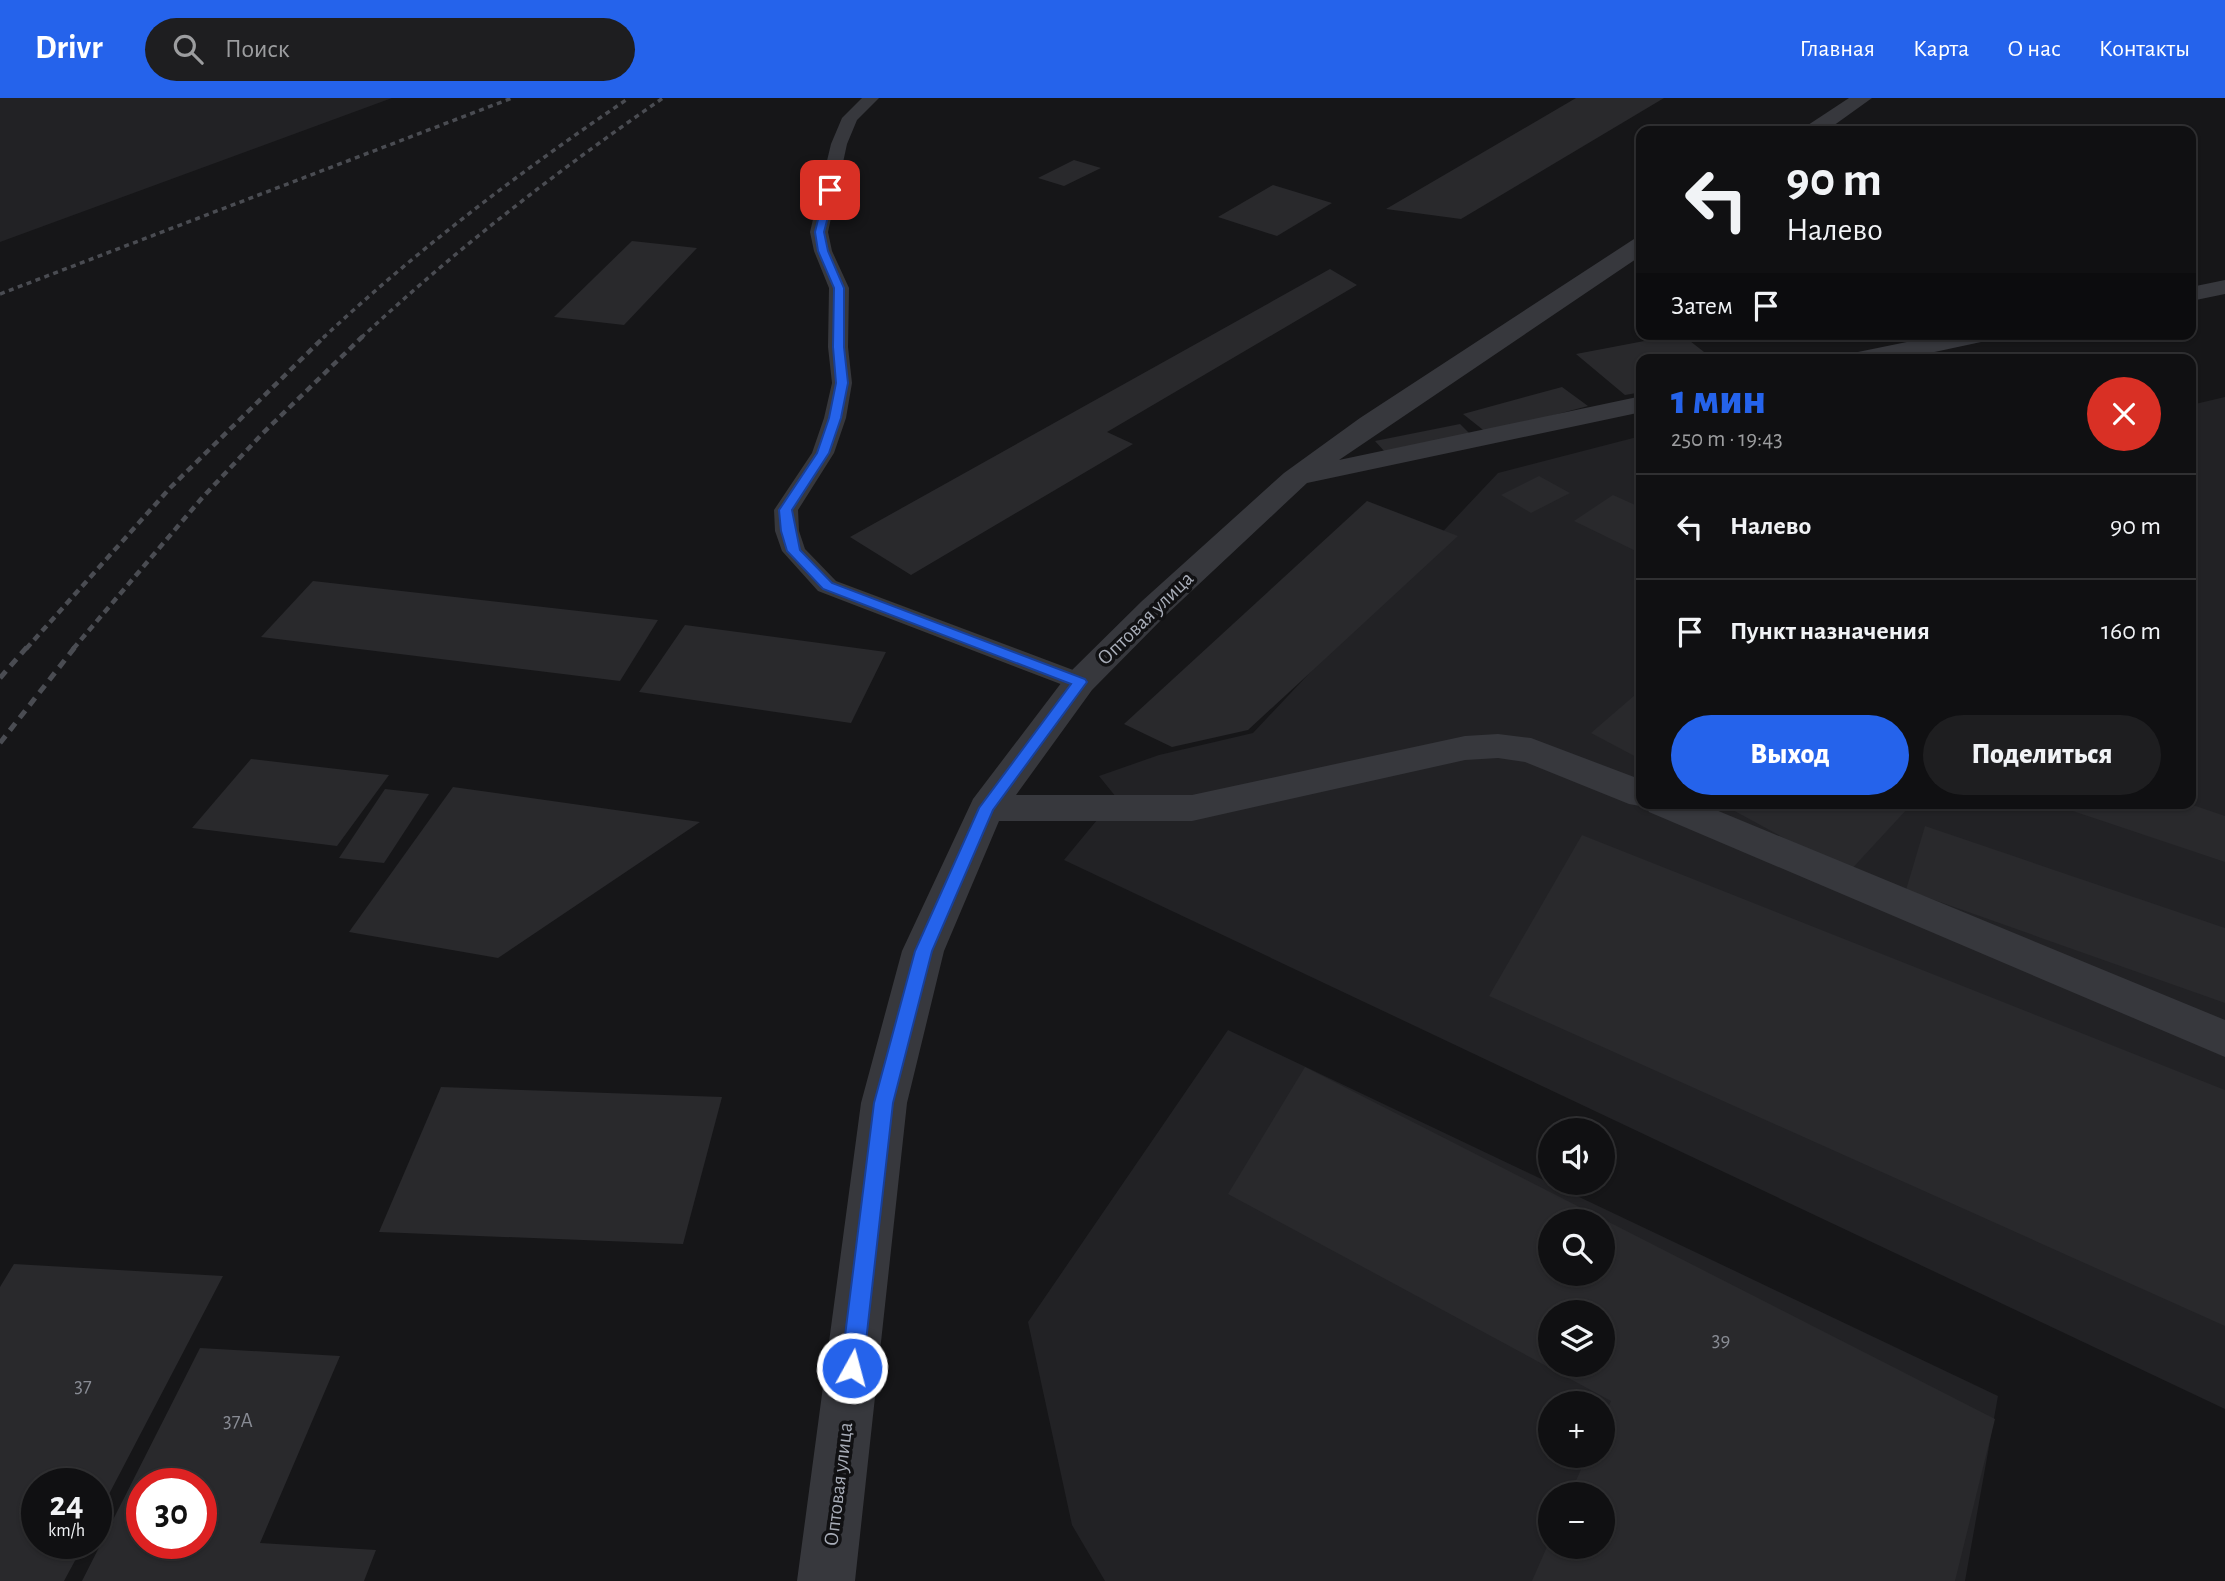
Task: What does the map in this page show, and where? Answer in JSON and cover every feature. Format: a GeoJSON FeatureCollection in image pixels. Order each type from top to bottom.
{"type":"FeatureCollection","features":[{"type":"Feature","properties":{"kind":"street"},"geometry":{"type":"LineString","coordinates":[[1820,126],[1862,98]]}},
{"type":"Feature","properties":{"kind":"street","name":"Оптовая улица"},"geometry":{"type":"LineString","coordinates":[[827,1581],[884,1103],[923,951],[986,808],[1080,682],[1154,608],[1294,479],[1370,424],[1636,248]]}},
{"type":"Feature","properties":{"kind":"street"},"geometry":{"type":"LineString","coordinates":[[2196,293],[2225,287]]}},
{"type":"Feature","properties":{"kind":"street"},"geometry":{"type":"LineString","coordinates":[[1887,354],[1956,340]]}},
{"type":"Feature","properties":{"kind":"street"},"geometry":{"type":"LineString","coordinates":[[1294,479],[1636,405]]}},
{"type":"Feature","properties":{"kind":"street"},"geometry":{"type":"LineString","coordinates":[[986,808],[1192,808],[1465,748],[1498,746],[1531,750],[1636,793]]}},
{"type":"Feature","properties":{"kind":"street"},"geometry":{"type":"LineString","coordinates":[[1676,809],[2225,1039]]}},
{"type":"Feature","properties":{"kind":"lane"},"geometry":{"type":"LineString","coordinates":[[871,98],[850,118],[839,144],[820,232],[823,251],[839,288],[838,347],[842,383],[835,418],[823,453],[786,510],[794,551],[827,586],[1080,682]]}},
{"type":"Feature","properties":{"kind":"shaded area"},"geometry":{"type":"Polygon","coordinates":[[[0,98],[392,98],[0,242],[0,98]]]}},
{"type":"Feature","properties":{"kind":"shaded area"},"geometry":{"type":"Polygon","coordinates":[[[2225,397],[2225,1409],[1615,1121],[1615,1118],[1610,1118],[1064,860],[1116,797],[1099,776],[1159,755],[1253,733],[1498,473],[1636,437],[1636,809],[2196,809],[2196,404],[2225,397]]]}},
{"type":"Feature","properties":{"kind":"shaded area"},"geometry":{"type":"Polygon","coordinates":[[[1228,1030],[1538,1177],[1538,1195],[1575,1195],[1605,1209],[1538,1209],[1538,1286],[1615,1286],[1615,1214],[1998,1396],[1965,1581],[1105,1581],[1072,1525],[1028,1322],[1228,1030]]]}},
{"type":"Feature","properties":{"kind":"building"},"geometry":{"type":"Polygon","coordinates":[[[1576,98],[1664,98],[1461,219],[1386,209],[1576,98]]]}},
{"type":"Feature","properties":{"kind":"building"},"geometry":{"type":"Polygon","coordinates":[[[1074,160],[1101,168],[1064,186],[1038,178],[1074,160]]]}},
{"type":"Feature","properties":{"kind":"building"},"geometry":{"type":"Polygon","coordinates":[[[1273,185],[1332,203],[1277,236],[1218,217],[1273,185]]]}},
{"type":"Feature","properties":{"kind":"building"},"geometry":{"type":"Polygon","coordinates":[[[632,241],[697,248],[624,325],[554,317],[632,241]]]}},
{"type":"Feature","properties":{"kind":"building"},"geometry":{"type":"Polygon","coordinates":[[[1330,269],[1357,285],[1107,432],[1133,444],[911,575],[850,537],[1330,269]]]}},
{"type":"Feature","properties":{"kind":"building"},"geometry":{"type":"Polygon","coordinates":[[[1650,340],[1689,340],[1707,354],[1636,354],[1636,393],[1625,395],[1576,354],[1650,340]]]}},
{"type":"Feature","properties":{"kind":"building"},"geometry":{"type":"Polygon","coordinates":[[[1562,387],[1588,406],[1487,433],[1463,414],[1562,387]]]}},
{"type":"Feature","properties":{"kind":"building"},"geometry":{"type":"Polygon","coordinates":[[[1460,424],[1471,435],[1386,453],[1375,441],[1460,424]]]}},
{"type":"Feature","properties":{"kind":"building"},"geometry":{"type":"Polygon","coordinates":[[[1539,476],[1570,493],[1531,513],[1501,495],[1539,476]]]}},
{"type":"Feature","properties":{"kind":"building"},"geometry":{"type":"Polygon","coordinates":[[[1613,495],[1636,505],[1636,551],[1574,521],[1613,495]]]}},
{"type":"Feature","properties":{"kind":"building"},"geometry":{"type":"Polygon","coordinates":[[[1367,501],[1458,536],[1248,730],[1172,747],[1124,724],[1367,501]]]}},
{"type":"Feature","properties":{"kind":"building"},"geometry":{"type":"Polygon","coordinates":[[[313,581],[658,620],[620,681],[261,637],[313,581]]]}},
{"type":"Feature","properties":{"kind":"building"},"geometry":{"type":"Polygon","coordinates":[[[685,625],[886,652],[851,723],[639,692],[685,625]]]}},
{"type":"Feature","properties":{"kind":"building"},"geometry":{"type":"Polygon","coordinates":[[[1636,694],[1636,757],[1591,733],[1636,694]]]}},
{"type":"Feature","properties":{"kind":"building"},"geometry":{"type":"Polygon","coordinates":[[[251,759],[389,775],[337,846],[192,828],[251,759]]]}},
{"type":"Feature","properties":{"kind":"building"},"geometry":{"type":"Polygon","coordinates":[[[453,787],[700,822],[498,958],[349,932],[453,787]]]}},
{"type":"Feature","properties":{"kind":"building"},"geometry":{"type":"Polygon","coordinates":[[[385,789],[429,794],[384,863],[339,858],[385,789]]]}},
{"type":"Feature","properties":{"kind":"building"},"geometry":{"type":"Polygon","coordinates":[[[2196,806],[2225,816],[2225,862],[2067,809],[2196,809],[2196,806]]]}},
{"type":"Feature","properties":{"kind":"building"},"geometry":{"type":"Polygon","coordinates":[[[1731,809],[1907,809],[1848,873],[1731,809]]]}},
{"type":"Feature","properties":{"kind":"building"},"geometry":{"type":"Polygon","coordinates":[[[1925,826],[2225,928],[2225,1003],[1906,890],[1925,826]]]}},
{"type":"Feature","properties":{"kind":"building"},"geometry":{"type":"Polygon","coordinates":[[[1582,835],[2225,1090],[2225,1326],[1489,996],[1582,835]]]}},
{"type":"Feature","properties":{"kind":"building"},"geometry":{"type":"Polygon","coordinates":[[[1305,1067],[1538,1186],[1538,1195],[1556,1195],[1583,1209],[1538,1209],[1538,1286],[1615,1286],[1615,1225],[1995,1419],[1955,1581],[1532,1581],[1542,1559],[1615,1559],[1615,1482],[1575,1482],[1582,1468],[1615,1468],[1615,1391],[1592,1391],[1567,1377],[1615,1377],[1615,1300],[1538,1300],[1538,1362],[1228,1194],[1305,1067]]]}},
{"type":"Feature","properties":{"kind":"building"},"geometry":{"type":"Polygon","coordinates":[[[441,1087],[722,1097],[683,1244],[379,1232],[441,1087]]]}},
{"type":"Feature","properties":{"kind":"building"},"geometry":{"type":"Polygon","coordinates":[[[14,1264],[223,1276],[112,1488],[112,1468],[21,1468],[21,1559],[76,1559],[64,1581],[0,1581],[0,1287],[14,1264]]]}},
{"type":"Feature","properties":{"kind":"building"},"geometry":{"type":"Polygon","coordinates":[[[200,1348],[340,1356],[260,1543],[376,1550],[364,1581],[82,1581],[93,1559],[112,1559],[112,1522],[126,1494],[126,1559],[217,1559],[217,1468],[139,1468],[200,1348]]]}},
{"type":"Feature","properties":{"kind":"railway"},"geometry":{"type":"LineString","coordinates":[[0,294],[512,98]]}},
{"type":"Feature","properties":{"kind":"railway"},"geometry":{"type":"LineString","coordinates":[[323,338],[396,273],[471,212],[629,98]]}},
{"type":"Feature","properties":{"kind":"railway"},"geometry":{"type":"LineString","coordinates":[[361,338],[508,212],[663,98]]}},
{"type":"Feature","properties":{"kind":"railway"},"geometry":{"type":"LineString","coordinates":[[26,649],[170,488],[325,336]]}},
{"type":"Feature","properties":{"kind":"railway"},"geometry":{"type":"LineString","coordinates":[[73,649],[202,498],[263,433],[363,336]]}},
{"type":"Feature","properties":{"kind":"railway"},"geometry":{"type":"LineString","coordinates":[[0,678],[27,647]]}},
{"type":"Feature","properties":{"kind":"railway"},"geometry":{"type":"LineString","coordinates":[[0,743],[75,647]]}},
{"type":"Feature","properties":{"kind":"route"},"geometry":{"type":"LineString","coordinates":[[830,190],[820,232],[823,251],[839,288],[838,347],[842,383],[835,418],[823,453],[786,510],[794,551],[827,586],[1080,682],[986,808],[923,951],[884,1103],[852,1368]]}}]}
